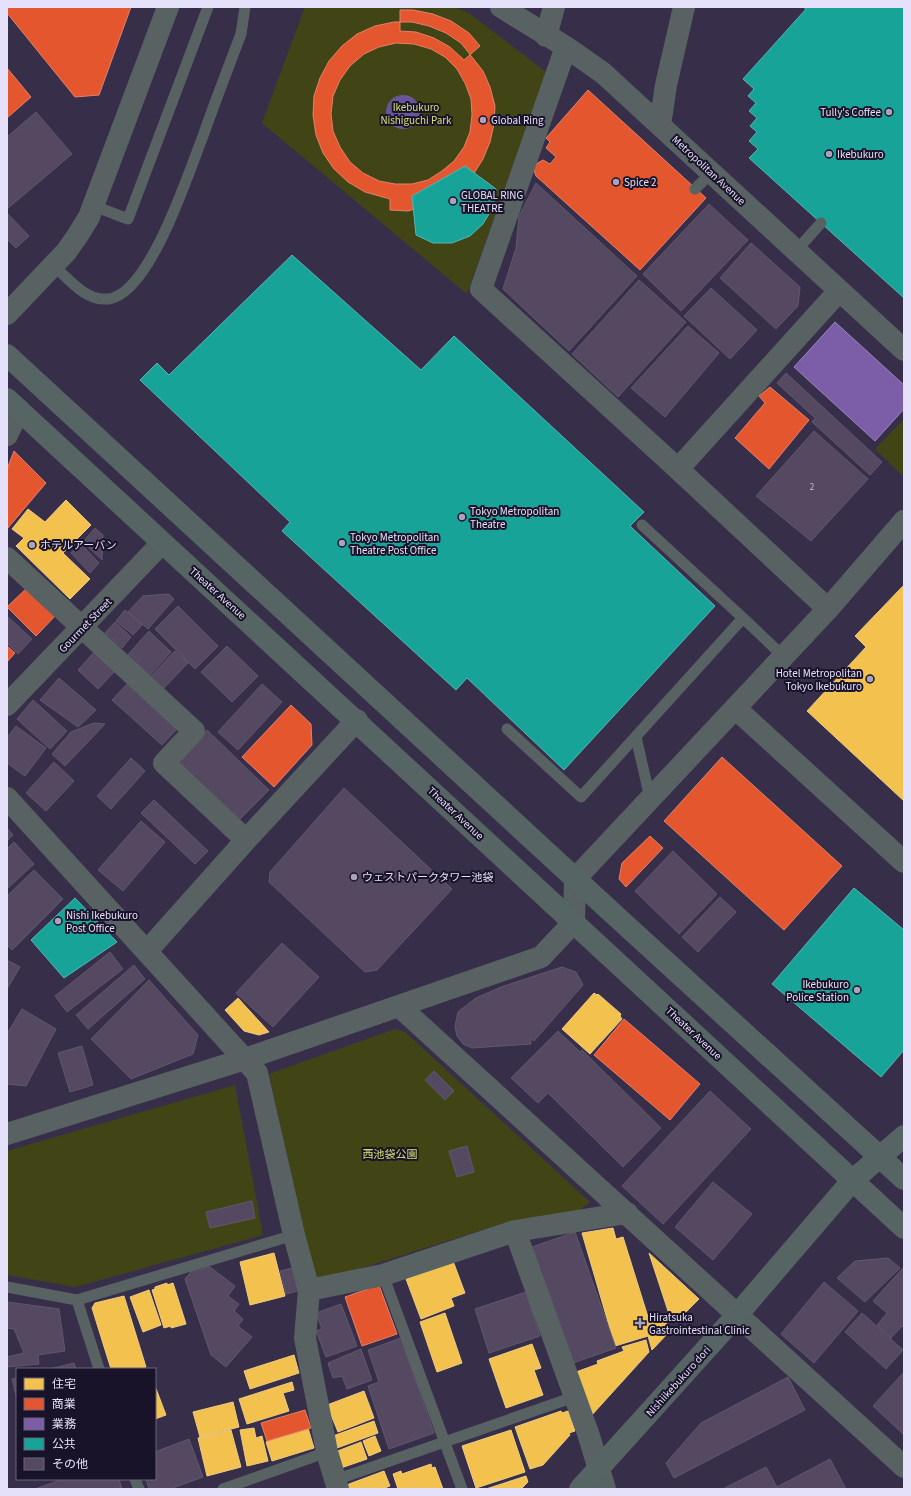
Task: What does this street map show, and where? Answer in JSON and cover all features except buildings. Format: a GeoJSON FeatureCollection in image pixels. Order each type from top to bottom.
{"type":"FeatureCollection","features":[{"type":"Feature","properties":{"kind":"street"},"geometry":{"type":"LineString","coordinates":[[7,314],[53,265],[78,235],[94,206],[168,7]]}},
{"type":"Feature","properties":{"kind":"street","name":"Metropolitan Avenue"},"geometry":{"type":"LineString","coordinates":[[501,7],[566,47],[603,73],[904,350]]}},
{"type":"Feature","properties":{"kind":"street"},"geometry":{"type":"LineString","coordinates":[[546,36],[554,7]]}},
{"type":"Feature","properties":{"kind":"street"},"geometry":{"type":"LineString","coordinates":[[660,125],[666,85],[684,7]]}},
{"type":"Feature","properties":{"kind":"street"},"geometry":{"type":"LineString","coordinates":[[566,47],[481,289],[828,608]]}},
{"type":"Feature","properties":{"kind":"street"},"geometry":{"type":"LineString","coordinates":[[678,469],[839,291]]}},
{"type":"Feature","properties":{"kind":"street"},"geometry":{"type":"LineString","coordinates":[[7,356],[575,879],[904,1179]]}},
{"type":"Feature","properties":{"kind":"street"},"geometry":{"type":"LineString","coordinates":[[7,435],[13,404]]}},
{"type":"Feature","properties":{"kind":"street","name":"Theater Avenue"},"geometry":{"type":"LineString","coordinates":[[13,404],[162,543],[357,720],[904,1228]]}},
{"type":"Feature","properties":{"kind":"street"},"geometry":{"type":"LineString","coordinates":[[7,1134],[245,1059],[540,957],[574,922],[575,879],[828,608],[904,521]]}},
{"type":"Feature","properties":{"kind":"street","name":"Gourmet Street"},"geometry":{"type":"LineString","coordinates":[[7,705],[84,627],[162,543]]}},
{"type":"Feature","properties":{"kind":"street"},"geometry":{"type":"LineString","coordinates":[[7,558],[84,627],[194,730],[164,763],[246,840]]}},
{"type":"Feature","properties":{"kind":"street"},"geometry":{"type":"LineString","coordinates":[[735,708],[904,862]]}},
{"type":"Feature","properties":{"kind":"street"},"geometry":{"type":"LineString","coordinates":[[147,951],[246,840],[357,720]]}},
{"type":"Feature","properties":{"kind":"street"},"geometry":{"type":"LineString","coordinates":[[7,798],[257,1073],[294,1236],[309,1290],[305,1338],[327,1452],[336,1485]]}},
{"type":"Feature","properties":{"kind":"street"},"geometry":{"type":"LineString","coordinates":[[400,1006],[627,1213],[737,1316],[904,1467]]}},
{"type":"Feature","properties":{"kind":"street","name":"Nishiikebukuro dori"},"geometry":{"type":"LineString","coordinates":[[580,1489],[602,1479],[737,1316],[852,1181],[904,1136]]}},
{"type":"Feature","properties":{"kind":"street"},"geometry":{"type":"LineString","coordinates":[[309,1290],[383,1275],[514,1231],[627,1213]]}},
{"type":"Feature","properties":{"kind":"street"},"geometry":{"type":"LineString","coordinates":[[514,1231],[588,1433],[602,1479]]}},
{"type":"Feature","properties":{"kind":"lane"},"geometry":{"type":"LineString","coordinates":[[94,206],[128,219],[208,7]]}},
{"type":"Feature","properties":{"kind":"lane"},"geometry":{"type":"LineString","coordinates":[[53,265],[83,293],[96,298],[109,299],[121,294],[135,281],[152,256],[171,219],[241,34],[245,7]]}},
{"type":"Feature","properties":{"kind":"lane"},"geometry":{"type":"LineString","coordinates":[[696,189],[711,173]]}},
{"type":"Feature","properties":{"kind":"lane"},"geometry":{"type":"LineString","coordinates":[[796,251],[821,223]]}},
{"type":"Feature","properties":{"kind":"lane"},"geometry":{"type":"LineString","coordinates":[[642,525],[783,656]]}},
{"type":"Feature","properties":{"kind":"lane"},"geometry":{"type":"LineString","coordinates":[[507,729],[582,797],[743,618]]}},
{"type":"Feature","properties":{"kind":"lane"},"geometry":{"type":"LineString","coordinates":[[636,737],[650,798]]}},
{"type":"Feature","properties":{"kind":"lane"},"geometry":{"type":"LineString","coordinates":[[7,1287],[77,1300],[294,1236]]}},
{"type":"Feature","properties":{"kind":"lane"},"geometry":{"type":"LineString","coordinates":[[383,1275],[462,1489]]}},
{"type":"Feature","properties":{"kind":"lane"},"geometry":{"type":"LineString","coordinates":[[77,1300],[99,1368]]}},
{"type":"Feature","properties":{"kind":"lane"},"geometry":{"type":"LineString","coordinates":[[336,1485],[444,1442],[574,1397]]}},
{"type":"Feature","properties":{"kind":"lane"},"geometry":{"type":"LineString","coordinates":[[223,1489],[327,1452]]}},
{"type":"Feature","properties":{"kind":"green space","name":"Ikebukuro Nishiguchi Park"},"geometry":{"type":"Polygon","coordinates":[[[305,7],[454,7],[469,13],[546,72],[467,294],[262,123],[305,7]]]}},
{"type":"Feature","properties":{"kind":"green space"},"geometry":{"type":"Polygon","coordinates":[[[904,419],[904,473],[902,475],[875,449],[904,419]]]}},
{"type":"Feature","properties":{"kind":"green space","name":"西池袋公園"},"geometry":{"type":"Polygon","coordinates":[[[395,1029],[405,1032],[590,1202],[576,1213],[504,1223],[324,1280],[309,1275],[295,1191],[269,1074],[395,1029]]]}},
{"type":"Feature","properties":{"kind":"green space"},"geometry":{"type":"Polygon","coordinates":[[[235,1085],[263,1235],[75,1287],[7,1275],[7,1151],[235,1085]]]}},
{"type":"Feature","properties":{"kind":"shaded area"},"geometry":{"type":"Polygon","coordinates":[[[400,95],[406,95],[415,100],[419,106],[419,118],[415,124],[406,129],[400,129],[391,124],[386,115],[386,109],[391,100],[400,95]]]}},
{"type":"Feature","properties":{"kind":"place","name":"Tully's Coffee"},"geometry":{"type":"Point","coordinates":[889,112]}},
{"type":"Feature","properties":{"kind":"place","name":"Global Ring"},"geometry":{"type":"Point","coordinates":[483,120]}},
{"type":"Feature","properties":{"kind":"place","name":"Ikebukuro"},"geometry":{"type":"Point","coordinates":[829,154]}},
{"type":"Feature","properties":{"kind":"place","name":"Spice 2"},"geometry":{"type":"Point","coordinates":[616,182]}},
{"type":"Feature","properties":{"kind":"place","name":"GLOBAL RING THEATRE"},"geometry":{"type":"Point","coordinates":[453,201]}},
{"type":"Feature","properties":{"kind":"place","name":"Tokyo Metropolitan Theatre"},"geometry":{"type":"Point","coordinates":[462,517]}},
{"type":"Feature","properties":{"kind":"place","name":"Tokyo Metropolitan Theatre Post Office"},"geometry":{"type":"Point","coordinates":[342,543]}},
{"type":"Feature","properties":{"kind":"place","name":"ホテルアーバン"},"geometry":{"type":"Point","coordinates":[32,545]}},
{"type":"Feature","properties":{"kind":"place","name":"Hotel Metropolitan Tokyo Ikebukuro"},"geometry":{"type":"Point","coordinates":[870,679]}},
{"type":"Feature","properties":{"kind":"place","name":"ウェストパークタワー池袋"},"geometry":{"type":"Point","coordinates":[354,877]}},
{"type":"Feature","properties":{"kind":"place","name":"Nishi Ikebukuro Post Office"},"geometry":{"type":"Point","coordinates":[58,921]}},
{"type":"Feature","properties":{"kind":"place","name":"Ikebukuro Police Station"},"geometry":{"type":"Point","coordinates":[857,990]}},
{"type":"Feature","properties":{"kind":"place","name":"Hiratsuka Gastrointestinal Clinic"},"geometry":{"type":"Point","coordinates":[640,1323]}}]}
